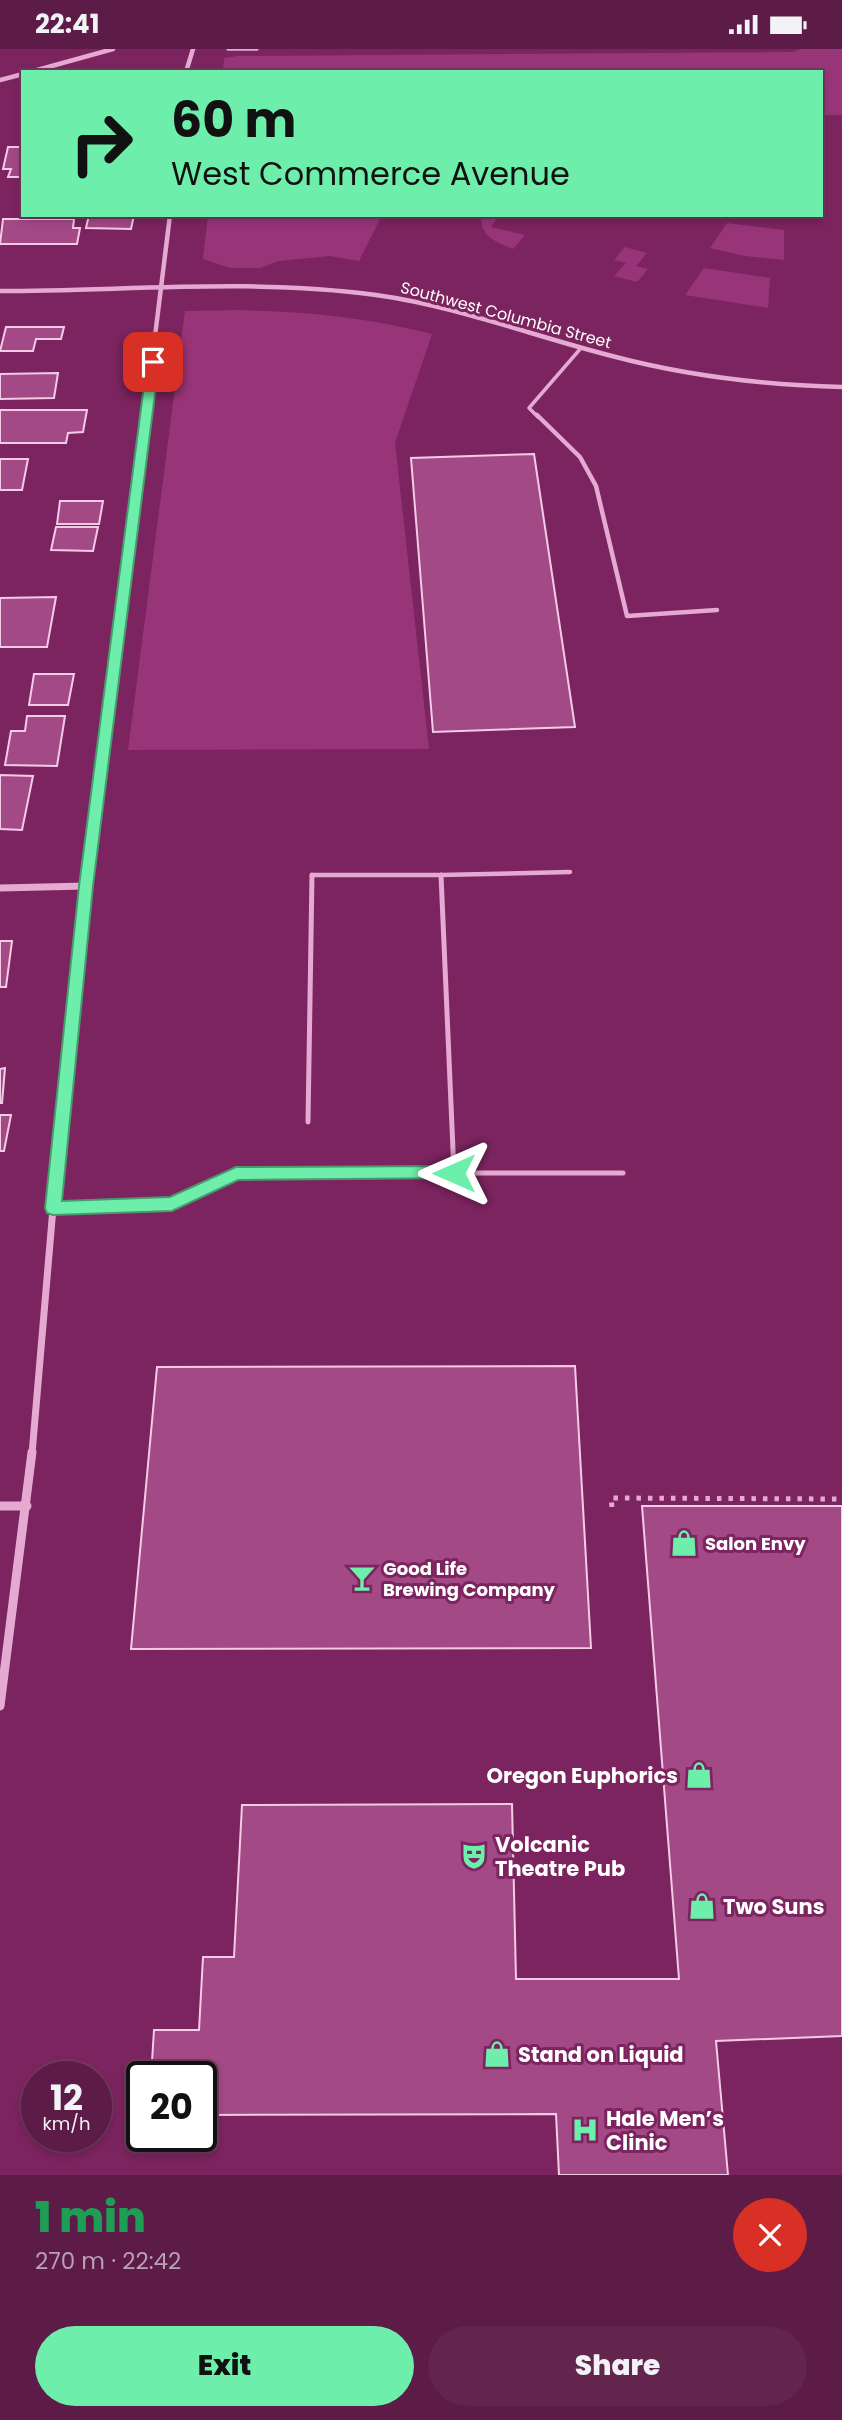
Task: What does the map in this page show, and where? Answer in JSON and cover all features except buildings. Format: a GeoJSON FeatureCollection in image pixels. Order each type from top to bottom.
{"type":"FeatureCollection","features":[{"type":"Feature","properties":{"kind":"street"},"geometry":{"type":"LineString","coordinates":[[37,70],[113,49]]}},
{"type":"Feature","properties":{"kind":"street"},"geometry":{"type":"LineString","coordinates":[[187,70],[193,49]]}},
{"type":"Feature","properties":{"kind":"street"},"geometry":{"type":"LineString","coordinates":[[0,80],[21,75]]}},
{"type":"Feature","properties":{"kind":"street"},"geometry":{"type":"LineString","coordinates":[[0,1706],[27,1506],[53,1208],[86,886],[170,217]]}},
{"type":"Feature","properties":{"kind":"street","name":"Southwest Columbia Street"},"geometry":{"type":"LineString","coordinates":[[0,291],[276,287],[377,295],[471,315],[581,348],[700,376],[842,387]]}},
{"type":"Feature","properties":{"kind":"street"},"geometry":{"type":"LineString","coordinates":[[0,888],[86,886]]}},
{"type":"Feature","properties":{"kind":"street"},"geometry":{"type":"LineString","coordinates":[[0,1506],[27,1506]]}},
{"type":"Feature","properties":{"kind":"lane"},"geometry":{"type":"LineString","coordinates":[[228,49],[257,49]]}},
{"type":"Feature","properties":{"kind":"lane"},"geometry":{"type":"LineString","coordinates":[[581,348],[529,408],[580,457],[596,486],[627,616],[717,610]]}},
{"type":"Feature","properties":{"kind":"lane"},"geometry":{"type":"LineString","coordinates":[[308,1122],[312,875],[570,872]]}},
{"type":"Feature","properties":{"kind":"lane"},"geometry":{"type":"LineString","coordinates":[[441,875],[454,1173]]}},
{"type":"Feature","properties":{"kind":"lane"},"geometry":{"type":"LineString","coordinates":[[53,1208],[172,1204],[236,1173],[623,1173]]}},
{"type":"Feature","properties":{"kind":"path"},"geometry":{"type":"LineString","coordinates":[[612,1507],[611,1498],[842,1499]]}},
{"type":"Feature","properties":{"kind":"shaded area"},"geometry":{"type":"Polygon","coordinates":[[[801,49],[842,49],[842,115],[823,115],[823,70],[223,70],[224,58],[238,56],[792,52],[801,49]]]}},
{"type":"Feature","properties":{"kind":"shaded area"},"geometry":{"type":"Polygon","coordinates":[[[208,217],[381,217],[359,261],[330,256],[278,261],[260,268],[230,268],[203,259],[208,217]]]}},
{"type":"Feature","properties":{"kind":"shaded area"},"geometry":{"type":"Polygon","coordinates":[[[482,217],[498,217],[491,227],[525,235],[513,249],[490,237],[482,217]]]}},
{"type":"Feature","properties":{"kind":"shaded area"},"geometry":{"type":"Polygon","coordinates":[[[727,223],[784,230],[784,260],[745,256],[710,248],[727,223]]]}},
{"type":"Feature","properties":{"kind":"shaded area"},"geometry":{"type":"Polygon","coordinates":[[[625,247],[647,253],[636,266],[648,269],[637,282],[614,276],[626,263],[614,260],[625,247]]]}},
{"type":"Feature","properties":{"kind":"shaded area"},"geometry":{"type":"Polygon","coordinates":[[[704,268],[770,278],[768,308],[685,295],[704,268]]]}},
{"type":"Feature","properties":{"kind":"shaded area"},"geometry":{"type":"Polygon","coordinates":[[[239,310],[336,316],[432,334],[395,443],[429,749],[128,750],[185,311],[239,310]]]}},
{"type":"Feature","properties":{"kind":"place","name":"Salon Envy"},"geometry":{"type":"Point","coordinates":[684,1543]}},
{"type":"Feature","properties":{"kind":"place","name":"Good Life Brewing Company"},"geometry":{"type":"Point","coordinates":[362,1578]}},
{"type":"Feature","properties":{"kind":"place","name":"Oregon Euphorics"},"geometry":{"type":"Point","coordinates":[699,1775]}},
{"type":"Feature","properties":{"kind":"place","name":"Volcanic Theatre Pub"},"geometry":{"type":"Point","coordinates":[474,1856]}},
{"type":"Feature","properties":{"kind":"place","name":"Two Suns"},"geometry":{"type":"Point","coordinates":[702,1906]}},
{"type":"Feature","properties":{"kind":"place","name":"Stand on Liquid"},"geometry":{"type":"Point","coordinates":[497,2054]}},
{"type":"Feature","properties":{"kind":"place","name":"Hale Men’s Clinic"},"geometry":{"type":"Point","coordinates":[585,2130]}},
{"type":"Feature","properties":{"kind":"route"},"geometry":{"type":"LineString","coordinates":[[153,362],[86,886],[53,1208],[172,1204],[236,1173],[454,1173]]}}]}
